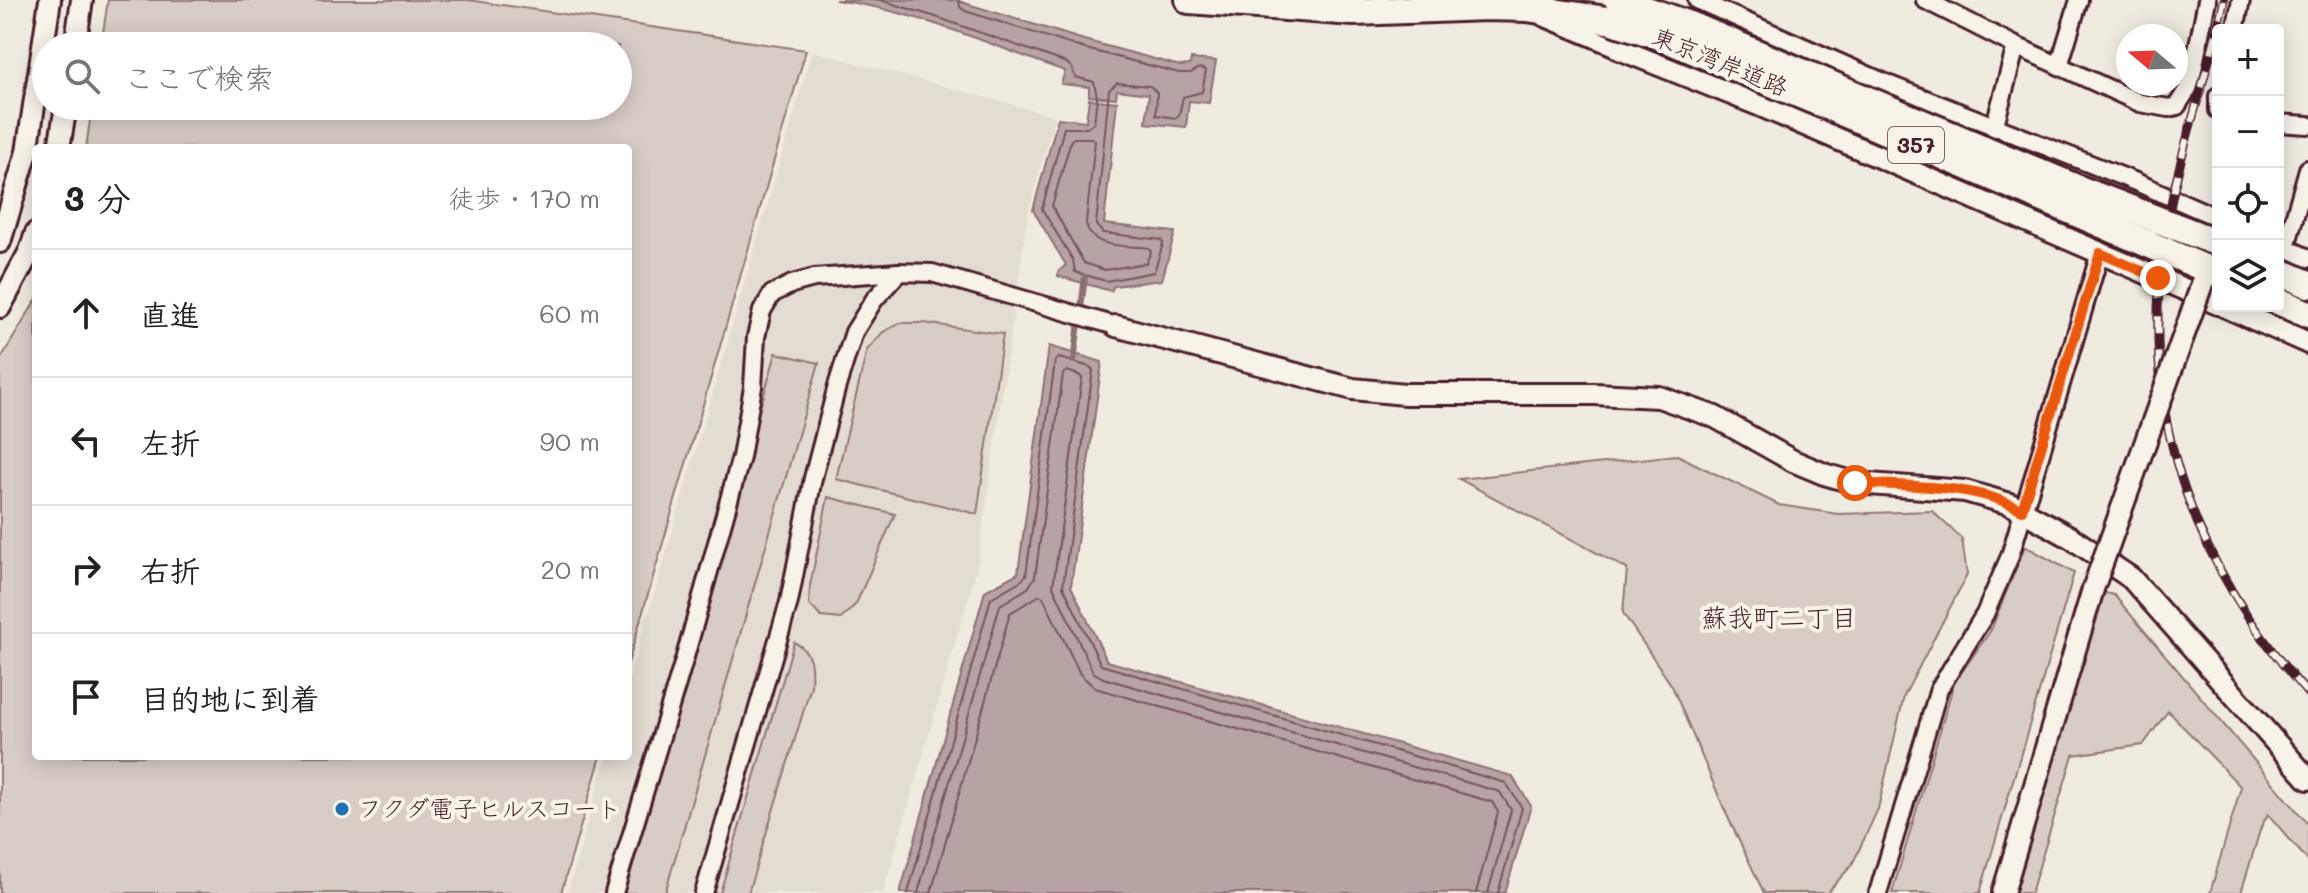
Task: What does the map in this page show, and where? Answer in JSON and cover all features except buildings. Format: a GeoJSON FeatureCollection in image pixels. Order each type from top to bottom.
{"type":"FeatureCollection","features":[{"type":"Feature","properties":{"kind":"highway","name":"東京湾岸道路"},"geometry":{"type":"LineString","coordinates":[[1189,0],[1354,12],[1520,4],[1616,7],[1690,25],[2060,181],[2212,233]]}},
{"type":"Feature","properties":{"kind":"highway","name":"東京湾岸道路"},"geometry":{"type":"LineString","coordinates":[[1616,7],[1654,34],[2212,272]]}},
{"type":"Feature","properties":{"kind":"highway"},"geometry":{"type":"LineString","coordinates":[[2284,257],[2308,284]]}},
{"type":"Feature","properties":{"kind":"highway"},"geometry":{"type":"LineString","coordinates":[[2284,304],[2308,314]]}},
{"type":"Feature","properties":{"kind":"street"},"geometry":{"type":"LineString","coordinates":[[45,32],[50,0]]}},
{"type":"Feature","properties":{"kind":"street"},"geometry":{"type":"LineString","coordinates":[[77,32],[82,0]]}},
{"type":"Feature","properties":{"kind":"street"},"geometry":{"type":"LineString","coordinates":[[1697,0],[1994,128],[2136,182],[2212,231]]}},
{"type":"Feature","properties":{"kind":"street"},"geometry":{"type":"LineString","coordinates":[[1925,0],[2140,103],[2169,108],[2177,106],[2190,85],[2207,0]]}},
{"type":"Feature","properties":{"kind":"street"},"geometry":{"type":"LineString","coordinates":[[2059,66],[2079,0]]}},
{"type":"Feature","properties":{"kind":"street"},"geometry":{"type":"LineString","coordinates":[[2236,24],[2241,0]]}},
{"type":"Feature","properties":{"kind":"street"},"geometry":{"type":"LineString","coordinates":[[1520,4],[1557,25],[1775,112],[2212,301]]}},
{"type":"Feature","properties":{"kind":"street"},"geometry":{"type":"LineString","coordinates":[[1994,128],[2016,46]]}},
{"type":"Feature","properties":{"kind":"street"},"geometry":{"type":"LineString","coordinates":[[0,242],[27,152],[32,119]]}},
{"type":"Feature","properties":{"kind":"street"},"geometry":{"type":"LineString","coordinates":[[60,144],[64,120]]}},
{"type":"Feature","properties":{"kind":"street"},"geometry":{"type":"LineString","coordinates":[[2284,123],[2308,125]]}},
{"type":"Feature","properties":{"kind":"street"},"geometry":{"type":"LineString","coordinates":[[2284,245],[2308,169]]}},
{"type":"Feature","properties":{"kind":"street"},"geometry":{"type":"LineString","coordinates":[[0,307],[32,245]]}},
{"type":"Feature","properties":{"kind":"street"},"geometry":{"type":"LineString","coordinates":[[1878,893],[1939,689],[1985,614],[2010,556],[2100,253]]}},
{"type":"Feature","properties":{"kind":"street"},"geometry":{"type":"LineString","coordinates":[[2284,254],[2308,258]]}},
{"type":"Feature","properties":{"kind":"street"},"geometry":{"type":"LineString","coordinates":[[614,893],[741,457],[762,311],[772,294],[792,284],[814,278],[899,272],[932,273],[1353,389],[1419,394],[1659,397],[1715,417],[1793,461],[1824,474],[1855,483],[1965,491],[2010,504],[2070,537],[2131,578],[2308,779]]}},
{"type":"Feature","properties":{"kind":"street"},"geometry":{"type":"LineString","coordinates":[[704,893],[789,602],[813,478],[837,386],[854,332],[874,300],[899,272]]}},
{"type":"Feature","properties":{"kind":"street"},"geometry":{"type":"LineString","coordinates":[[2003,893],[2093,589],[2212,275]]}},
{"type":"Feature","properties":{"kind":"street"},"geometry":{"type":"LineString","coordinates":[[2238,312],[2308,343]]}},
{"type":"Feature","properties":{"kind":"shaded area"},"geometry":{"type":"Polygon","coordinates":[[[108,0],[468,0],[806,50],[632,649],[632,144],[87,144],[90,120],[632,120],[632,32],[103,32],[108,0]]]}},
{"type":"Feature","properties":{"kind":"shaded area"},"geometry":{"type":"Polygon","coordinates":[[[812,51],[1055,116],[1028,213],[977,568],[883,893],[567,893],[606,760],[632,760],[632,669],[812,51]]]}},
{"type":"Feature","properties":{"kind":"shaded area"},"geometry":{"type":"Polygon","coordinates":[[[32,307],[32,760],[600,760],[561,893],[0,893],[0,360],[32,307]]]}},
{"type":"Feature","properties":{"kind":"shaded area"},"geometry":{"type":"Polygon","coordinates":[[[900,323],[924,323],[1003,334],[977,514],[836,479],[867,350],[883,332],[900,323]]]}},
{"type":"Feature","properties":{"kind":"shaded area"},"geometry":{"type":"Polygon","coordinates":[[[776,353],[819,363],[665,893],[620,893],[776,353]]]}},
{"type":"Feature","properties":{"kind":"shaded area"},"geometry":{"type":"Polygon","coordinates":[[[1677,455],[1779,505],[1838,514],[1932,511],[1962,539],[1967,575],[1904,696],[1878,809],[1852,865],[1827,893],[1764,893],[1672,686],[1623,613],[1627,569],[1459,479],[1677,455]]]}},
{"type":"Feature","properties":{"kind":"shaded area"},"geometry":{"type":"Polygon","coordinates":[[[828,497],[895,514],[856,604],[841,619],[821,617],[809,604],[828,497]]]}},
{"type":"Feature","properties":{"kind":"shaded area"},"geometry":{"type":"Polygon","coordinates":[[[2025,546],[2074,573],[1980,893],[1892,893],[1954,683],[1991,630],[2025,546]]]}},
{"type":"Feature","properties":{"kind":"shaded area"},"geometry":{"type":"Polygon","coordinates":[[[2101,592],[2114,595],[2308,824],[2308,861],[2268,814],[2261,827],[2241,893],[2210,893],[2241,787],[2168,711],[2143,745],[2073,755],[2031,893],[2013,893],[2101,592]]]}},
{"type":"Feature","properties":{"kind":"shaded area"},"geometry":{"type":"Polygon","coordinates":[[[794,642],[808,655],[811,686],[748,893],[720,893],[794,642]]]}},
{"type":"Feature","properties":{"kind":"water"},"geometry":{"type":"Polygon","coordinates":[[[835,0],[955,0],[1180,66],[1190,65],[1191,59],[1216,61],[1209,103],[1189,101],[1186,127],[1146,123],[1149,94],[1117,90],[1116,98],[1089,96],[1089,87],[1061,84],[1065,71],[923,20],[835,0]]]}},
{"type":"Feature","properties":{"kind":"water"},"geometry":{"type":"Polygon","coordinates":[[[1089,99],[1117,102],[1104,224],[1175,232],[1162,280],[1114,286],[1111,291],[1058,276],[1066,265],[1033,210],[1058,118],[1086,121],[1089,99]]]}},
{"type":"Feature","properties":{"kind":"water"},"geometry":{"type":"Polygon","coordinates":[[[1049,346],[1102,362],[1071,586],[1107,661],[1512,776],[1531,806],[1505,893],[900,893],[985,591],[1018,573],[1049,346]]]}},
{"type":"Feature","properties":{"kind":"waterway"},"geometry":{"type":"LineString","coordinates":[[1074,361],[1085,277]]}},
{"type":"Feature","properties":{"kind":"railway"},"geometry":{"type":"LineString","coordinates":[[2224,0],[2173,194],[2161,264],[2158,332],[2163,398],[2176,461],[2197,522],[2226,582],[2263,639],[2308,694]]}},
{"type":"Feature","properties":{"kind":"place","name":"フクダ電子ヒルスコート"},"geometry":{"type":"Point","coordinates":[342,809]}},
{"type":"Feature","properties":{"kind":"district","name":"蘇我町二丁目"},"geometry":{"type":"Point","coordinates":[1779,618]}},
{"type":"Feature","properties":{"kind":"route"},"geometry":{"type":"LineString","coordinates":[[1855,483],[1965,491],[2022,510],[2100,253],[2158,278]]}}]}
